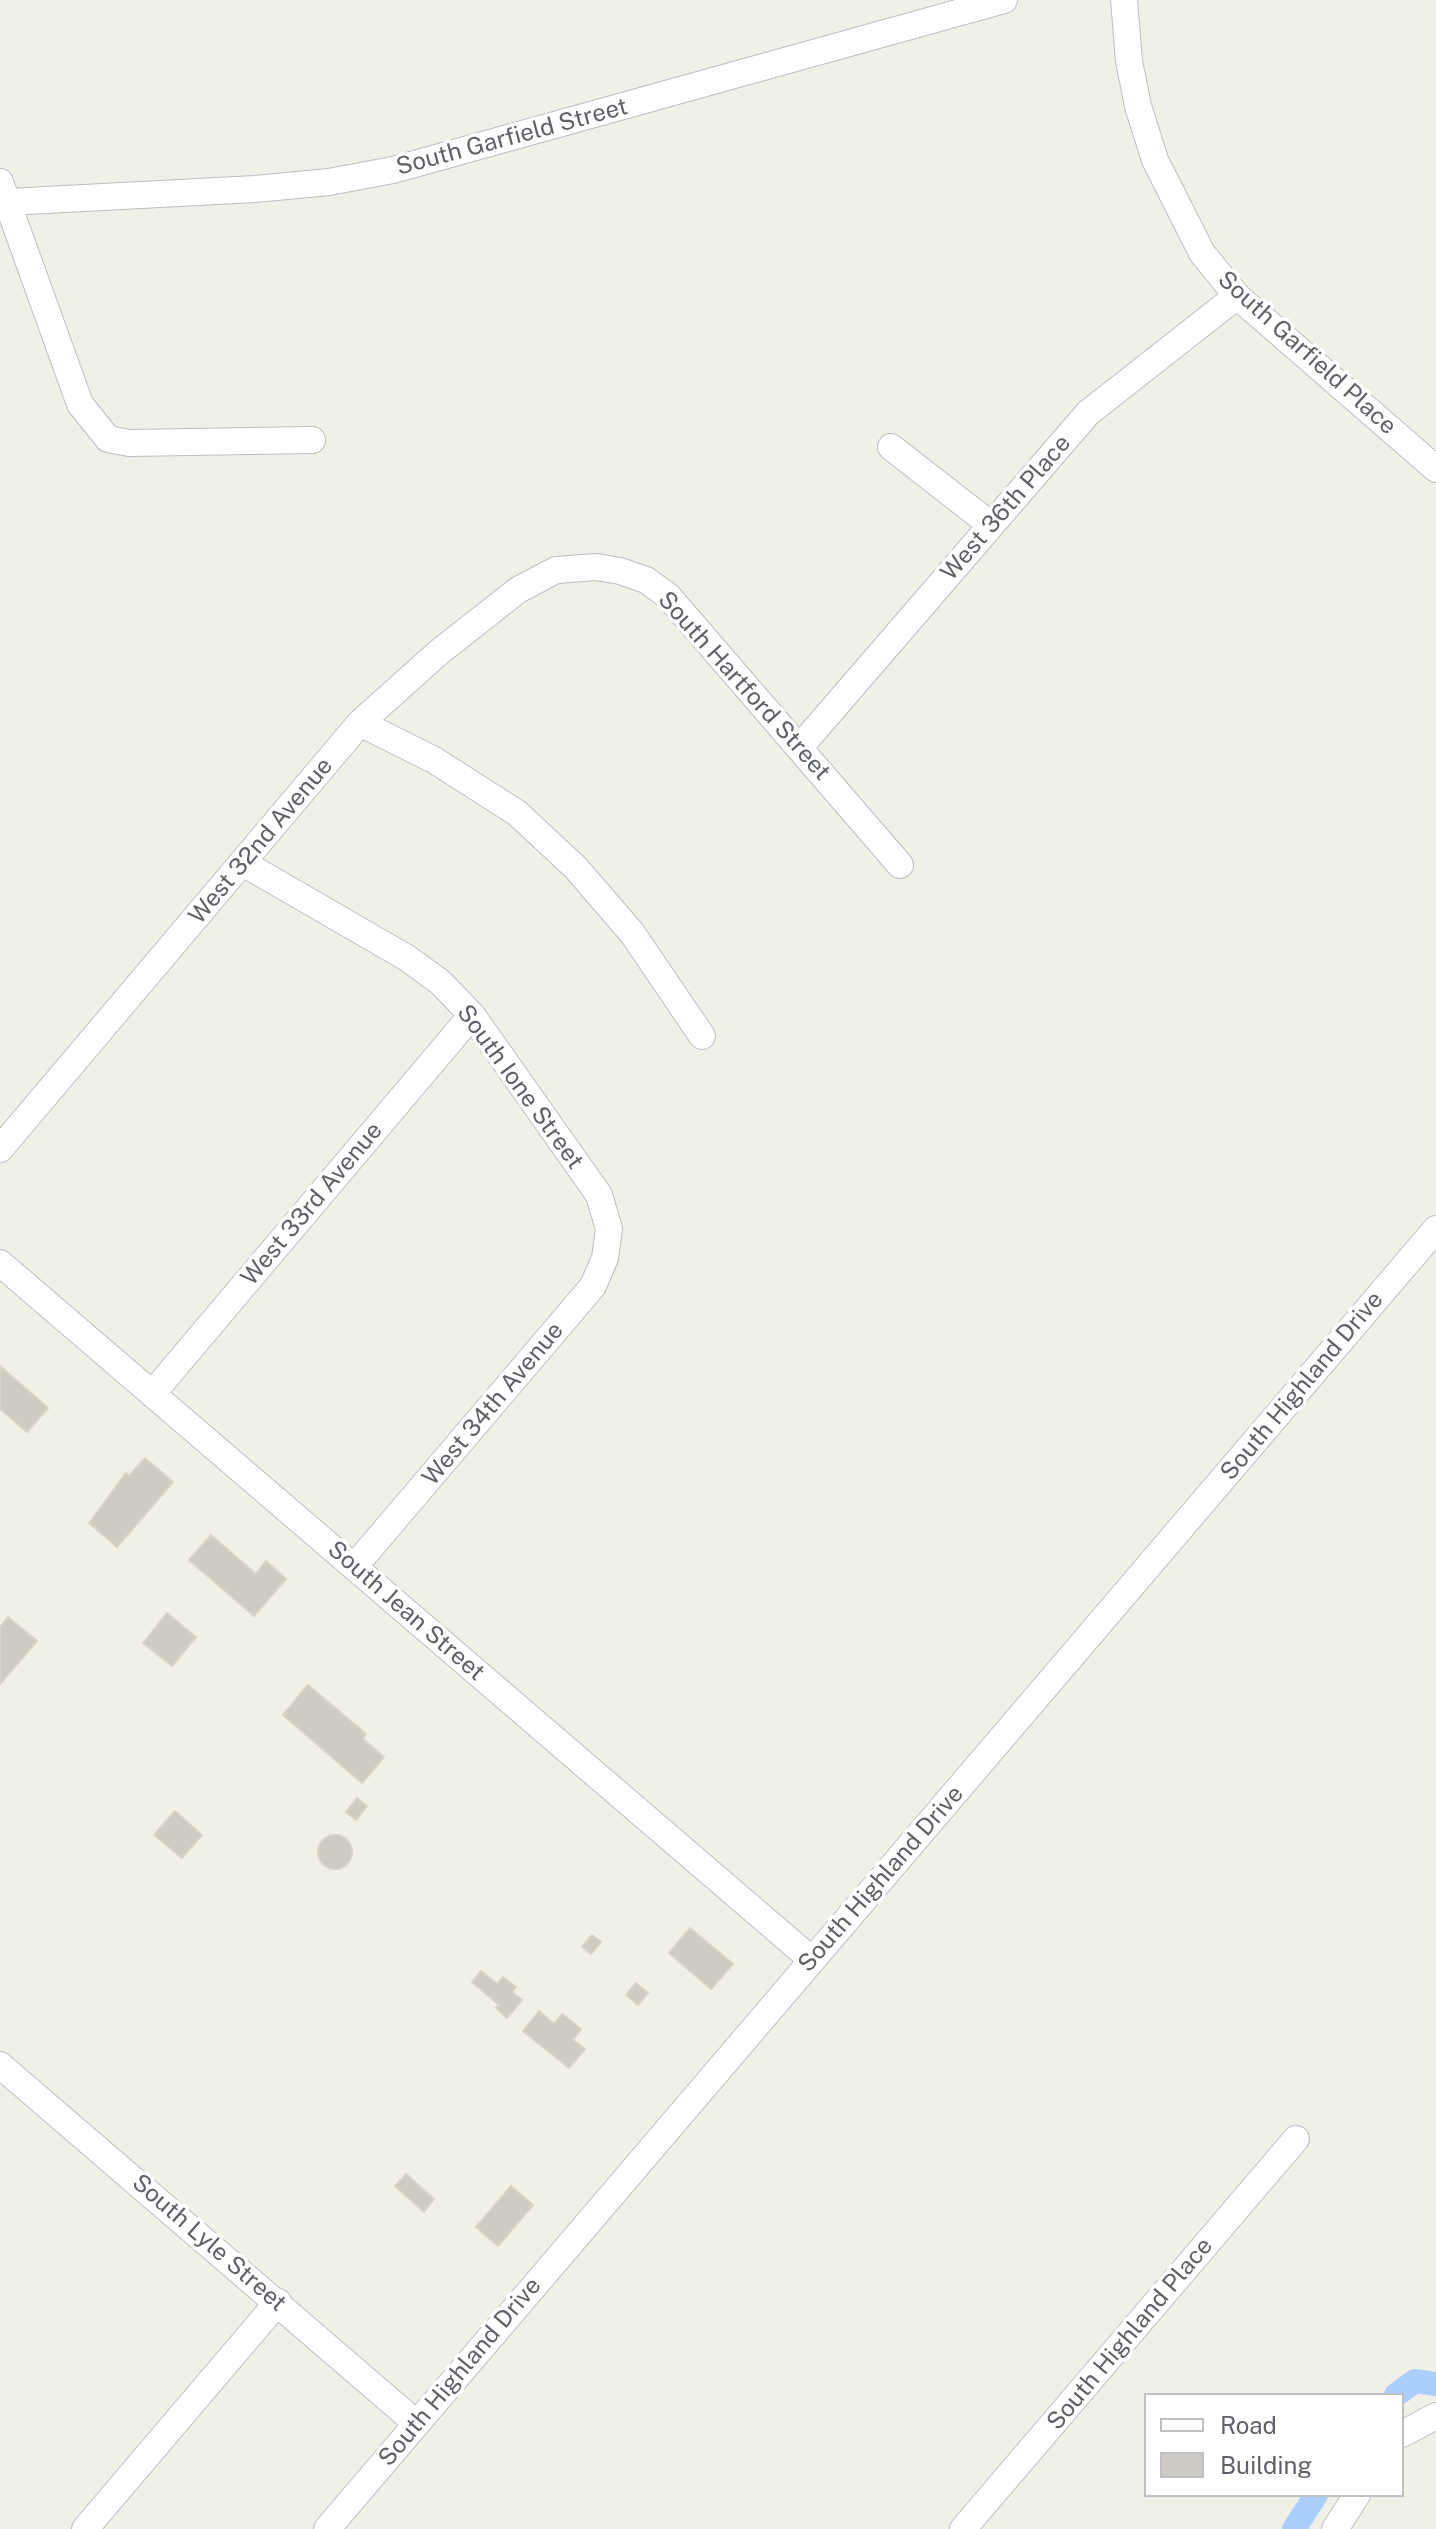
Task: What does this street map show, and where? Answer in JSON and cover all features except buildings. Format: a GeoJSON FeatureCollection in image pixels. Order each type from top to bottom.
{"type":"FeatureCollection","features":[{"type":"Feature","properties":{"kind":"street","name":"South Garfield Street"},"geometry":{"type":"LineString","coordinates":[[4,192],[255,189],[329,182],[393,170],[1004,0]]}},
{"type":"Feature","properties":{"kind":"street","name":"South Garfield Place"},"geometry":{"type":"LineString","coordinates":[[1124,0],[1129,61],[1155,160],[1202,253],[1237,296],[1436,469]]}},
{"type":"Feature","properties":{"kind":"street"},"geometry":{"type":"LineString","coordinates":[[4,192],[80,404],[108,439],[129,443],[312,440]]}},
{"type":"Feature","properties":{"kind":"street","name":"West 36th Place"},"geometry":{"type":"LineString","coordinates":[[800,747],[1088,413],[1237,296]]}},
{"type":"Feature","properties":{"kind":"street"},"geometry":{"type":"LineString","coordinates":[[891,447],[991,525]]}},
{"type":"Feature","properties":{"kind":"street","name":"South Hartford Street"},"geometry":{"type":"LineString","coordinates":[[556,570],[596,567],[646,580],[668,596],[900,865]]}},
{"type":"Feature","properties":{"kind":"street","name":"West 32nd Avenue"},"geometry":{"type":"LineString","coordinates":[[0,1149],[360,723],[438,653],[518,590],[556,570]]}},
{"type":"Feature","properties":{"kind":"street"},"geometry":{"type":"LineString","coordinates":[[360,723],[434,760],[517,813],[576,868],[632,933],[702,1036]]}},
{"type":"Feature","properties":{"kind":"street","name":"South Ione Street"},"geometry":{"type":"LineString","coordinates":[[243,863],[407,958],[440,982],[472,1015],[599,1195],[609,1229]]}},
{"type":"Feature","properties":{"kind":"street","name":"West 33rd Avenue"},"geometry":{"type":"LineString","coordinates":[[152,1394],[472,1015]]}},
{"type":"Feature","properties":{"kind":"street","name":"West 34th Avenue"},"geometry":{"type":"LineString","coordinates":[[354,1567],[593,1286],[605,1258],[609,1229]]}},
{"type":"Feature","properties":{"kind":"street","name":"South Highland Drive"},"geometry":{"type":"LineString","coordinates":[[327,2529],[1436,1229]]}},
{"type":"Feature","properties":{"kind":"street","name":"South Jean Street"},"geometry":{"type":"LineString","coordinates":[[0,1263],[812,1960]]}},
{"type":"Feature","properties":{"kind":"street","name":"South Lyle Street"},"geometry":{"type":"LineString","coordinates":[[0,2065],[416,2423]]}},
{"type":"Feature","properties":{"kind":"street","name":"South Highland Place"},"geometry":{"type":"LineString","coordinates":[[963,2529],[1296,2139]]}},
{"type":"Feature","properties":{"kind":"street"},"geometry":{"type":"LineString","coordinates":[[85,2529],[278,2302]]}},
{"type":"Feature","properties":{"kind":"street"},"geometry":{"type":"LineString","coordinates":[[1404,2433],[1436,2416]]}},
{"type":"Feature","properties":{"kind":"street"},"geometry":{"type":"LineString","coordinates":[[1335,2529],[1356,2497]]}},
{"type":"Feature","properties":{"kind":"waterway"},"geometry":{"type":"LineString","coordinates":[[1399,2393],[1415,2381],[1436,2384]]}},
{"type":"Feature","properties":{"kind":"waterway"},"geometry":{"type":"LineString","coordinates":[[1294,2529],[1315,2497]]}}]}
